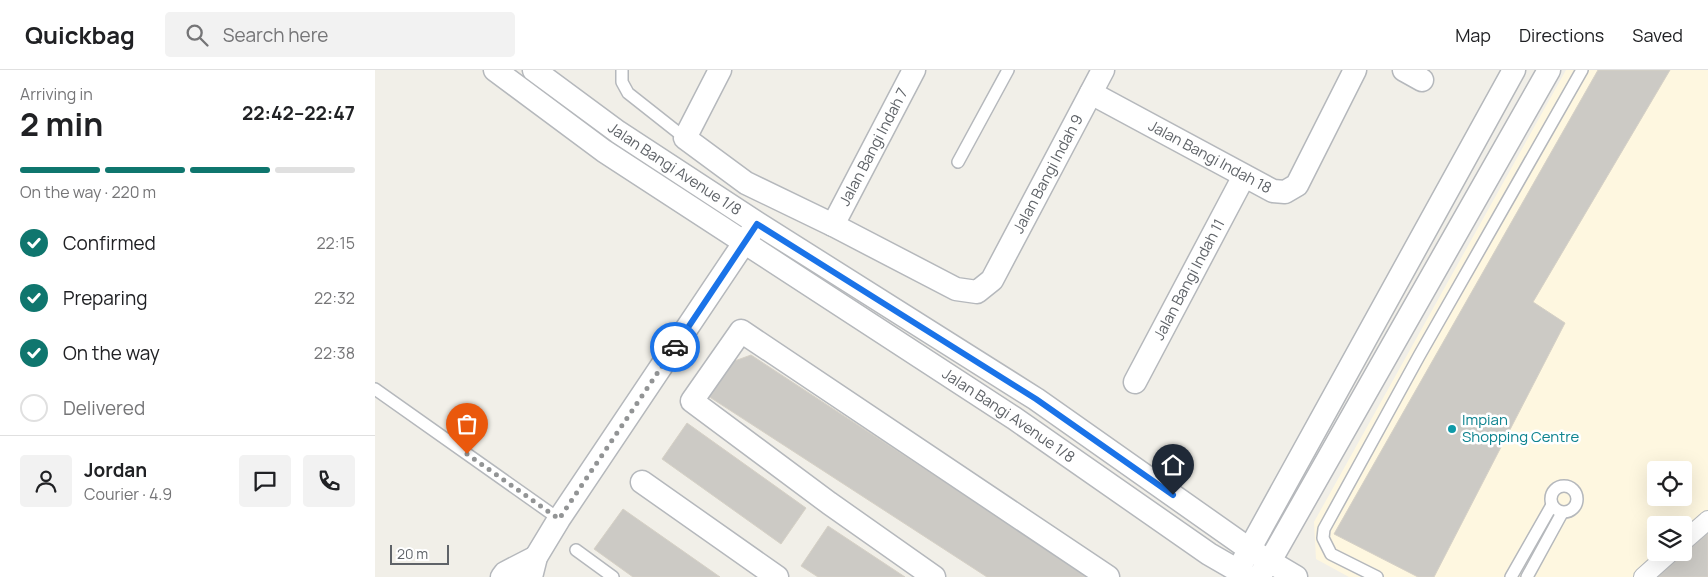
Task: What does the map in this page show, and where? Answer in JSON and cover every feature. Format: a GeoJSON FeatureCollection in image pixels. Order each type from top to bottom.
{"type":"FeatureCollection","features":[{"type":"Feature","properties":{"kind":"street","name":"Jalan Bangi Avenue 1/8"},"geometry":{"type":"LineString","coordinates":[[495,70],[604,151],[1014,418],[1209,554],[1251,572],[1296,577]]}},
{"type":"Feature","properties":{"kind":"street","name":"Jalan Bangi Avenue 1/8"},"geometry":{"type":"LineString","coordinates":[[534,70],[618,132],[757,224],[1036,399],[1249,549]]}},
{"type":"Feature","properties":{"kind":"street"},"geometry":{"type":"LineString","coordinates":[[720,70],[685,138],[746,183],[833,225]]}},
{"type":"Feature","properties":{"kind":"street","name":"Jalan Bangi Indah 7"},"geometry":{"type":"LineString","coordinates":[[833,225],[914,70]]}},
{"type":"Feature","properties":{"kind":"street","name":"Jalan Bangi Indah 9"},"geometry":{"type":"LineString","coordinates":[[833,225],[955,289],[977,292],[992,280],[1103,70]]}},
{"type":"Feature","properties":{"kind":"street","name":"Jalan Bangi Indah 18"},"geometry":{"type":"LineString","coordinates":[[1091,93],[1273,191],[1285,192],[1297,185],[1355,70]]}},
{"type":"Feature","properties":{"kind":"street"},"geometry":{"type":"LineString","coordinates":[[1251,572],[1249,549],[1514,70]]}},
{"type":"Feature","properties":{"kind":"street"},"geometry":{"type":"LineString","coordinates":[[1251,572],[1549,70]]}},
{"type":"Feature","properties":{"kind":"street","name":"Jalan Bangi Indah 11"},"geometry":{"type":"LineString","coordinates":[[1135,382],[1244,176]]}},
{"type":"Feature","properties":{"kind":"street"},"geometry":{"type":"LineString","coordinates":[[502,577],[505,573],[533,567],[559,519],[757,224]]}},
{"type":"Feature","properties":{"kind":"street"},"geometry":{"type":"LineString","coordinates":[[934,577],[829,503],[692,402],[741,330],[1107,577]]}},
{"type":"Feature","properties":{"kind":"street"},"geometry":{"type":"LineString","coordinates":[[642,482],[777,577]]}},
{"type":"Feature","properties":{"kind":"street"},"geometry":{"type":"LineString","coordinates":[[1692,534],[1708,520]]}},
{"type":"Feature","properties":{"kind":"street"},"geometry":{"type":"LineString","coordinates":[[1643,577],[1661,561]]}},
{"type":"Feature","properties":{"kind":"lane"},"geometry":{"type":"LineString","coordinates":[[622,70],[622,82],[628,93],[685,138]]}},
{"type":"Feature","properties":{"kind":"lane"},"geometry":{"type":"LineString","coordinates":[[958,162],[1008,70]]}},
{"type":"Feature","properties":{"kind":"lane"},"geometry":{"type":"LineString","coordinates":[[1377,577],[1331,554],[1323,538],[1324,529],[1419,356],[1582,70]]}},
{"type":"Feature","properties":{"kind":"lane"},"geometry":{"type":"LineString","coordinates":[[375,389],[559,519]]}},
{"type":"Feature","properties":{"kind":"lane"},"geometry":{"type":"LineString","coordinates":[[1564,486],[1572,488],[1577,495],[1577,504],[1571,511],[1562,513],[1552,504],[1551,496],[1556,488],[1564,486]]}},
{"type":"Feature","properties":{"kind":"lane"},"geometry":{"type":"LineString","coordinates":[[1511,577],[1552,504]]}},
{"type":"Feature","properties":{"kind":"lane"},"geometry":{"type":"LineString","coordinates":[[1527,577],[1562,513]]}},
{"type":"Feature","properties":{"kind":"lane"},"geometry":{"type":"LineString","coordinates":[[576,550],[613,577]]}},
{"type":"Feature","properties":{"kind":"shaded area"},"geometry":{"type":"Polygon","coordinates":[[[1566,70],[1708,70],[1708,577],[1349,577],[1316,559],[1314,522],[1566,70]]]}},
{"type":"Feature","properties":{"kind":"building","name":"Impian Shopping Centre"},"geometry":{"type":"Polygon","coordinates":[[[1598,70],[1670,70],[1533,302],[1565,323],[1434,577],[1418,577],[1334,534],[1598,70]]]}},
{"type":"Feature","properties":{"kind":"building"},"geometry":{"type":"Polygon","coordinates":[[[751,355],[1090,577],[987,577],[708,396],[729,363],[751,355]]]}},
{"type":"Feature","properties":{"kind":"building"},"geometry":{"type":"Polygon","coordinates":[[[687,423],[806,508],[781,544],[662,459],[687,423]]]}},
{"type":"Feature","properties":{"kind":"building"},"geometry":{"type":"Polygon","coordinates":[[[623,509],[720,577],[633,577],[594,549],[623,509]]]}},
{"type":"Feature","properties":{"kind":"building"},"geometry":{"type":"Polygon","coordinates":[[[828,526],[905,577],[818,577],[801,566],[828,526]]]}},
{"type":"Feature","properties":{"kind":"building"},"geometry":{"type":"Polygon","coordinates":[[[1708,529],[1708,577],[1653,577],[1671,561],[1692,561],[1692,543],[1708,529]]]}},
{"type":"Feature","properties":{"kind":"way so far"},"geometry":{"type":"LineString","coordinates":[[467,454],[559,519],[675,347]]}},
{"type":"Feature","properties":{"kind":"place","name":"Impian Shopping Centre"},"geometry":{"type":"Point","coordinates":[1452,429]}},
{"type":"Feature","properties":{"kind":"route"},"geometry":{"type":"LineString","coordinates":[[675,347],[757,224],[1036,399],[1173,495]]}}]}
